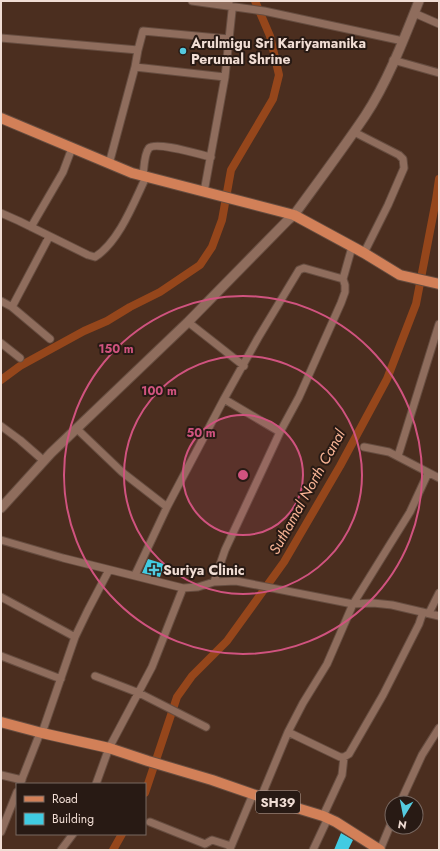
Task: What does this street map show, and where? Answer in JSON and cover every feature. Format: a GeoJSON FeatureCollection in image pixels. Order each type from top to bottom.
{"type":"FeatureCollection","features":[{"type":"Feature","properties":{"kind":"main road"},"geometry":{"type":"LineString","coordinates":[[1,118],[132,173],[294,215],[364,253],[400,275],[436,284]]}},
{"type":"Feature","properties":{"kind":"main road","name":"SH39"},"geometry":{"type":"LineString","coordinates":[[1,722],[41,733],[109,748],[325,817],[380,850]]}},
{"type":"Feature","properties":{"kind":"street"},"geometry":{"type":"LineString","coordinates":[[192,1],[229,3],[250,9],[403,41]]}},
{"type":"Feature","properties":{"kind":"street"},"geometry":{"type":"LineString","coordinates":[[1,508],[44,461],[188,322],[294,215],[367,112],[385,80],[419,1]]}},
{"type":"Feature","properties":{"kind":"street"},"geometry":{"type":"LineString","coordinates":[[204,192],[225,77],[232,11],[229,3]]}},
{"type":"Feature","properties":{"kind":"street"},"geometry":{"type":"LineString","coordinates":[[414,13],[439,24]]}},
{"type":"Feature","properties":{"kind":"street"},"geometry":{"type":"LineString","coordinates":[[109,164],[143,31],[229,39]]}},
{"type":"Feature","properties":{"kind":"street"},"geometry":{"type":"LineString","coordinates":[[1,38],[138,50]]}},
{"type":"Feature","properties":{"kind":"street"},"geometry":{"type":"LineString","coordinates":[[393,60],[439,73]]}},
{"type":"Feature","properties":{"kind":"street"},"geometry":{"type":"LineString","coordinates":[[135,67],[225,77]]}},
{"type":"Feature","properties":{"kind":"street"},"geometry":{"type":"LineString","coordinates":[[354,132],[399,155],[403,158],[404,164],[404,168],[388,205],[364,253]]}},
{"type":"Feature","properties":{"kind":"street"},"geometry":{"type":"LineString","coordinates":[[1,213],[49,237],[95,257],[102,252],[121,228],[145,176],[147,152],[149,148],[153,146],[164,146],[211,157]]}},
{"type":"Feature","properties":{"kind":"street"},"geometry":{"type":"LineString","coordinates":[[30,227],[63,172],[72,148]]}},
{"type":"Feature","properties":{"kind":"street"},"geometry":{"type":"LineString","coordinates":[[12,307],[49,237]]}},
{"type":"Feature","properties":{"kind":"street"},"geometry":{"type":"LineString","coordinates":[[214,582],[225,550],[341,304],[345,292],[343,279],[352,247]]}},
{"type":"Feature","properties":{"kind":"street"},"geometry":{"type":"LineString","coordinates":[[135,575],[167,508],[224,399],[244,366],[258,338],[300,270],[304,268],[343,279]]}},
{"type":"Feature","properties":{"kind":"street"},"geometry":{"type":"LineString","coordinates":[[1,301],[12,307],[50,339]]}},
{"type":"Feature","properties":{"kind":"street"},"geometry":{"type":"LineString","coordinates":[[188,322],[244,366]]}},
{"type":"Feature","properties":{"kind":"street"},"geometry":{"type":"LineString","coordinates":[[398,456],[439,324]]}},
{"type":"Feature","properties":{"kind":"street"},"geometry":{"type":"LineString","coordinates":[[1,343],[20,358]]}},
{"type":"Feature","properties":{"kind":"street"},"geometry":{"type":"LineString","coordinates":[[224,399],[280,432]]}},
{"type":"Feature","properties":{"kind":"street"},"geometry":{"type":"LineString","coordinates":[[1,426],[44,461]]}},
{"type":"Feature","properties":{"kind":"street"},"geometry":{"type":"LineString","coordinates":[[77,429],[122,472],[167,508]]}},
{"type":"Feature","properties":{"kind":"street"},"geometry":{"type":"LineString","coordinates":[[364,447],[389,452],[439,478]]}},
{"type":"Feature","properties":{"kind":"street"},"geometry":{"type":"LineString","coordinates":[[150,822],[205,844],[212,840],[230,848],[303,703],[327,664],[353,604],[410,512],[428,473]]}},
{"type":"Feature","properties":{"kind":"street"},"geometry":{"type":"LineString","coordinates":[[1,540],[109,570],[135,575],[183,588],[198,587],[214,582],[236,581],[353,604],[373,603],[392,605],[439,616]]}},
{"type":"Feature","properties":{"kind":"street"},"geometry":{"type":"LineString","coordinates":[[1,775],[21,782],[41,733],[75,637],[109,570]]}},
{"type":"Feature","properties":{"kind":"street"},"geometry":{"type":"LineString","coordinates":[[96,783],[109,748],[152,667],[183,588]]}},
{"type":"Feature","properties":{"kind":"street"},"geometry":{"type":"LineString","coordinates":[[288,732],[335,755],[344,757],[350,754],[384,695],[419,624],[439,592]]}},
{"type":"Feature","properties":{"kind":"street"},"geometry":{"type":"LineString","coordinates":[[1,597],[75,637]]}},
{"type":"Feature","properties":{"kind":"street"},"geometry":{"type":"LineString","coordinates":[[1,656],[61,679]]}},
{"type":"Feature","properties":{"kind":"street"},"geometry":{"type":"LineString","coordinates":[[95,676],[139,693],[206,728]]}},
{"type":"Feature","properties":{"kind":"street"},"geometry":{"type":"LineString","coordinates":[[404,795],[422,755],[439,728]]}},
{"type":"Feature","properties":{"kind":"street"},"geometry":{"type":"LineString","coordinates":[[313,850],[342,775],[344,757]]}},
{"type":"Feature","properties":{"kind":"street"},"geometry":{"type":"LineString","coordinates":[[1,832],[16,794]]}},
{"type":"Feature","properties":{"kind":"street"},"geometry":{"type":"LineString","coordinates":[[61,850],[72,835]]}},
{"type":"Feature","properties":{"kind":"street"},"geometry":{"type":"LineString","coordinates":[[380,850],[386,835]]}},
{"type":"Feature","properties":{"kind":"building"},"geometry":{"type":"Polygon","coordinates":[[[148,559],[164,564],[160,577],[142,573],[148,559]]]}},
{"type":"Feature","properties":{"kind":"building"},"geometry":{"type":"Polygon","coordinates":[[[341,833],[353,840],[348,850],[334,850],[341,833]]]}},
{"type":"Feature","properties":{"kind":"waterway"},"geometry":{"type":"LineString","coordinates":[[1,380],[20,366],[160,292],[200,265],[212,247],[222,220],[231,170],[273,99],[279,75],[270,36],[255,1]]}},
{"type":"Feature","properties":{"kind":"waterway","name":"Suthamal North Canal"},"geometry":{"type":"LineString","coordinates":[[146,790],[177,697],[192,676],[227,641],[284,562],[340,466],[387,379],[416,304],[439,179]]}},
{"type":"Feature","properties":{"kind":"waterway","name":"Suthamal North Canal"},"geometry":{"type":"LineString","coordinates":[[113,850],[121,835]]}},
{"type":"Feature","properties":{"kind":"place","name":"Arulmigu Sri Kariyamanika Perumal Shrine"},"geometry":{"type":"Point","coordinates":[183,51]}},
{"type":"Feature","properties":{"kind":"place","name":"Suriya Clinic"},"geometry":{"type":"Point","coordinates":[154,570]}}]}
